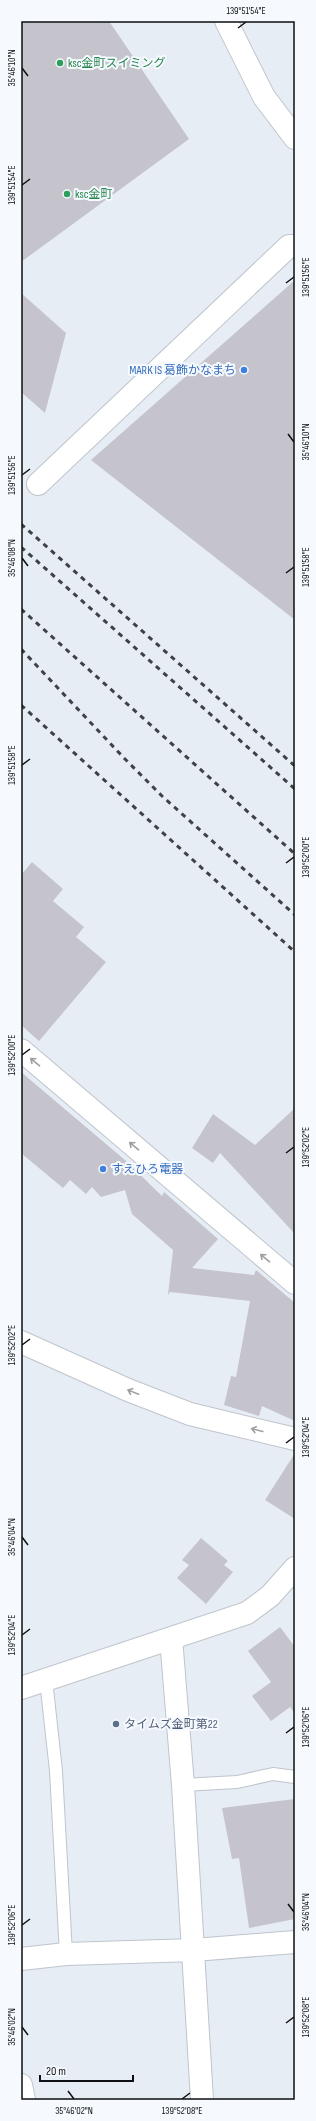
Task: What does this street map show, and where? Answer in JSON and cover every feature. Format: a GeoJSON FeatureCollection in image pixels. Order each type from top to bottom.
{"type":"FeatureCollection","features":[{"type":"Feature","properties":{"kind":"street"},"geometry":{"type":"LineString","coordinates":[[226,21],[264,97],[295,138]]}},
{"type":"Feature","properties":{"kind":"street"},"geometry":{"type":"LineString","coordinates":[[38,484],[289,246],[295,246]]}},
{"type":"Feature","properties":{"kind":"street"},"geometry":{"type":"LineString","coordinates":[[21,1050],[295,1283]]}},
{"type":"Feature","properties":{"kind":"street"},"geometry":{"type":"LineString","coordinates":[[21,1342],[128,1390],[190,1414],[295,1439]]}},
{"type":"Feature","properties":{"kind":"street"},"geometry":{"type":"LineString","coordinates":[[21,1688],[247,1613],[270,1596],[295,1568]]}},
{"type":"Feature","properties":{"kind":"street"},"geometry":{"type":"LineString","coordinates":[[171,1638],[183,1785],[202,2100]]}},
{"type":"Feature","properties":{"kind":"street"},"geometry":{"type":"LineString","coordinates":[[21,1959],[66,1954],[194,1950],[295,1942]]}},
{"type":"Feature","properties":{"kind":"street"},"geometry":{"type":"LineString","coordinates":[[21,2085],[24,2100]]}},
{"type":"Feature","properties":{"kind":"lane"},"geometry":{"type":"LineString","coordinates":[[46,1680],[56,1771],[66,1954]]}},
{"type":"Feature","properties":{"kind":"lane"},"geometry":{"type":"LineString","coordinates":[[183,1785],[237,1782],[273,1774],[295,1777]]}},
{"type":"Feature","properties":{"kind":"building","name":"ksc金町"},"geometry":{"type":"Polygon","coordinates":[[[21,21],[109,21],[189,139],[21,262],[21,21]]]}},
{"type":"Feature","properties":{"kind":"building","name":"MARK IS 葛飾かなまち"},"geometry":{"type":"Polygon","coordinates":[[[295,280],[295,620],[91,460],[295,280]]]}},
{"type":"Feature","properties":{"kind":"building"},"geometry":{"type":"Polygon","coordinates":[[[21,293],[66,333],[45,413],[21,392],[21,293]]]}},
{"type":"Feature","properties":{"kind":"building"},"geometry":{"type":"Polygon","coordinates":[[[32,862],[63,889],[53,901],[84,927],[76,937],[106,962],[39,1041],[21,1025],[21,875],[32,862]]]}},
{"type":"Feature","properties":{"kind":"building"},"geometry":{"type":"Polygon","coordinates":[[[21,1072],[125,1160],[162,1196],[164,1192],[218,1239],[192,1268],[254,1275],[256,1270],[295,1303],[295,1421],[262,1406],[259,1416],[224,1405],[231,1376],[236,1377],[250,1301],[170,1292],[168,1295],[173,1250],[132,1214],[125,1190],[101,1197],[92,1187],[86,1194],[70,1180],[63,1188],[21,1153],[21,1072]]]}},
{"type":"Feature","properties":{"kind":"building"},"geometry":{"type":"Polygon","coordinates":[[[295,1108],[295,1234],[220,1153],[213,1163],[192,1148],[213,1114],[255,1145],[295,1108]]]}},
{"type":"Feature","properties":{"kind":"building"},"geometry":{"type":"Polygon","coordinates":[[[295,1453],[295,1519],[265,1500],[295,1453]]]}},
{"type":"Feature","properties":{"kind":"building"},"geometry":{"type":"Polygon","coordinates":[[[201,1538],[228,1561],[224,1565],[233,1572],[206,1604],[177,1578],[189,1565],[182,1560],[201,1538]]]}},
{"type":"Feature","properties":{"kind":"building"},"geometry":{"type":"Polygon","coordinates":[[[280,1627],[295,1647],[295,1714],[290,1707],[271,1721],[252,1696],[271,1682],[248,1651],[280,1627]]]}},
{"type":"Feature","properties":{"kind":"building"},"geometry":{"type":"Polygon","coordinates":[[[295,1799],[295,1919],[249,1928],[239,1858],[232,1859],[222,1808],[295,1799]]]}},
{"type":"Feature","properties":{"kind":"railway"},"geometry":{"type":"LineString","coordinates":[[21,524],[295,766]]}},
{"type":"Feature","properties":{"kind":"railway"},"geometry":{"type":"LineString","coordinates":[[21,547],[295,789]]}},
{"type":"Feature","properties":{"kind":"railway"},"geometry":{"type":"LineString","coordinates":[[21,609],[295,854]]}},
{"type":"Feature","properties":{"kind":"railway"},"geometry":{"type":"LineString","coordinates":[[21,649],[162,796],[295,915]]}},
{"type":"Feature","properties":{"kind":"railway"},"geometry":{"type":"LineString","coordinates":[[21,705],[295,952]]}},
{"type":"Feature","properties":{"kind":"place","name":"ksc金町スイミング"},"geometry":{"type":"Point","coordinates":[60,63]}},
{"type":"Feature","properties":{"kind":"place","name":"ksc金町"},"geometry":{"type":"Point","coordinates":[67,194]}},
{"type":"Feature","properties":{"kind":"place","name":"MARK IS 葛飾かなまち"},"geometry":{"type":"Point","coordinates":[244,370]}},
{"type":"Feature","properties":{"kind":"place","name":"すえひろ電器"},"geometry":{"type":"Point","coordinates":[103,1169]}},
{"type":"Feature","properties":{"kind":"place","name":"タイムズ金町第22"},"geometry":{"type":"Point","coordinates":[116,1724]}}]}
